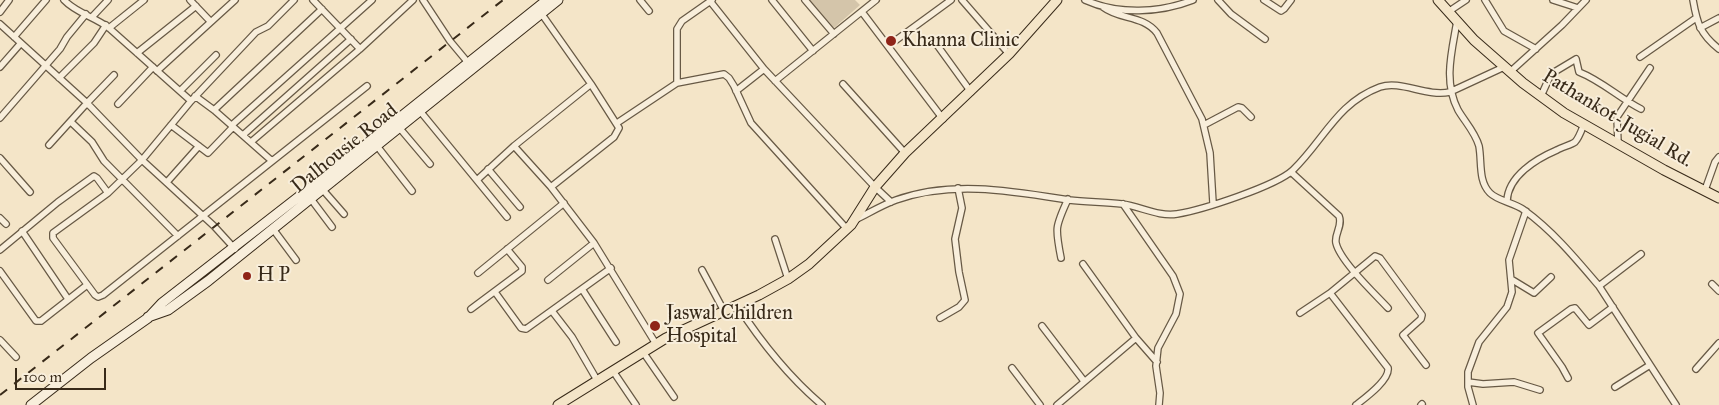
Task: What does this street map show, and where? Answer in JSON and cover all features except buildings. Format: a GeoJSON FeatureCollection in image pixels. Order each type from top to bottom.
{"type":"FeatureCollection","features":[{"type":"Feature","properties":{"kind":"main road"},"geometry":{"type":"LineString","coordinates":[[558,405],[656,344],[788,279],[821,254],[855,220],[875,187],[905,153],[971,92],[1057,0]]}},
{"type":"Feature","properties":{"kind":"main road","name":"Pathankot-Jugial Rd."},"geometry":{"type":"LineString","coordinates":[[1438,0],[1474,40],[1507,69],[1564,113],[1719,198]]}},
{"type":"Feature","properties":{"kind":"street"},"geometry":{"type":"LineString","coordinates":[[0,12],[9,0]]}},
{"type":"Feature","properties":{"kind":"street"},"geometry":{"type":"LineString","coordinates":[[14,37],[46,0]]}},
{"type":"Feature","properties":{"kind":"street"},"geometry":{"type":"LineString","coordinates":[[64,0],[70,6],[107,26],[180,91],[214,110],[272,161]]}},
{"type":"Feature","properties":{"kind":"street"},"geometry":{"type":"LineString","coordinates":[[0,118],[89,16],[108,0]]}},
{"type":"Feature","properties":{"kind":"street"},"geometry":{"type":"LineString","coordinates":[[59,78],[94,43],[107,26],[144,0]]}},
{"type":"Feature","properties":{"kind":"street"},"geometry":{"type":"LineString","coordinates":[[190,0],[210,21]]}},
{"type":"Feature","properties":{"kind":"street"},"geometry":{"type":"LineString","coordinates":[[118,104],[155,69],[235,0]]}},
{"type":"Feature","properties":{"kind":"street"},"geometry":{"type":"LineString","coordinates":[[294,0],[268,26],[256,32],[193,98],[142,160],[108,193],[52,234],[96,297],[100,297],[367,86]]}},
{"type":"Feature","properties":{"kind":"street"},"geometry":{"type":"LineString","coordinates":[[214,110],[323,0]]}},
{"type":"Feature","properties":{"kind":"street"},"geometry":{"type":"LineString","coordinates":[[171,125],[205,152],[209,152],[232,126],[372,0]]}},
{"type":"Feature","properties":{"kind":"street"},"geometry":{"type":"LineString","coordinates":[[251,142],[360,49],[413,0]]}},
{"type":"Feature","properties":{"kind":"street"},"geometry":{"type":"LineString","coordinates":[[423,0],[450,41],[471,66]]}},
{"type":"Feature","properties":{"kind":"street","name":"Dalhousie Road"},"geometry":{"type":"LineString","coordinates":[[31,405],[91,358],[148,318],[162,303],[273,229],[323,190],[377,146],[397,124],[420,111],[547,0]]}},
{"type":"Feature","properties":{"kind":"street","name":"Dalhousie Road"},"geometry":{"type":"LineString","coordinates":[[237,252],[397,124],[558,0]]}},
{"type":"Feature","properties":{"kind":"street"},"geometry":{"type":"LineString","coordinates":[[640,0],[649,10]]}},
{"type":"Feature","properties":{"kind":"street"},"geometry":{"type":"LineString","coordinates":[[772,0],[813,51]]}},
{"type":"Feature","properties":{"kind":"street"},"geometry":{"type":"LineString","coordinates":[[806,0],[834,34]]}},
{"type":"Feature","properties":{"kind":"street"},"geometry":{"type":"LineString","coordinates":[[888,46],[951,0]]}},
{"type":"Feature","properties":{"kind":"street"},"geometry":{"type":"LineString","coordinates":[[962,0],[1008,54]]}},
{"type":"Feature","properties":{"kind":"street"},"geometry":{"type":"LineString","coordinates":[[1085,0],[1115,14],[1148,24],[1153,28],[1198,108],[1204,125],[1210,153],[1213,203]]}},
{"type":"Feature","properties":{"kind":"street"},"geometry":{"type":"LineString","coordinates":[[1102,7],[1152,10],[1193,0]]}},
{"type":"Feature","properties":{"kind":"street"},"geometry":{"type":"LineString","coordinates":[[1218,0],[1231,14],[1265,38]]}},
{"type":"Feature","properties":{"kind":"street"},"geometry":{"type":"LineString","coordinates":[[1264,0],[1281,11],[1291,0]]}},
{"type":"Feature","properties":{"kind":"street"},"geometry":{"type":"LineString","coordinates":[[1448,12],[1466,0]]}},
{"type":"Feature","properties":{"kind":"street"},"geometry":{"type":"LineString","coordinates":[[1485,0],[1504,31],[1536,49]]}},
{"type":"Feature","properties":{"kind":"street"},"geometry":{"type":"LineString","coordinates":[[1553,0],[1578,8]]}},
{"type":"Feature","properties":{"kind":"street"},"geometry":{"type":"LineString","coordinates":[[855,220],[891,202],[933,191],[958,188],[1027,192],[1068,199],[1123,204],[1168,215],[1184,212],[1273,183],[1291,172],[1346,107],[1365,94],[1387,85],[1432,93],[1450,92],[1507,69],[1536,49],[1586,0]]}},
{"type":"Feature","properties":{"kind":"street"},"geometry":{"type":"LineString","coordinates":[[1693,0],[1700,28],[1706,38],[1719,50]]}},
{"type":"Feature","properties":{"kind":"street"},"geometry":{"type":"LineString","coordinates":[[676,83],[677,29],[682,21],[711,1],[764,70],[891,202]]}},
{"type":"Feature","properties":{"kind":"street"},"geometry":{"type":"LineString","coordinates":[[775,81],[862,12],[872,1]]}},
{"type":"Feature","properties":{"kind":"street"},"geometry":{"type":"LineString","coordinates":[[318,5],[360,49]]}},
{"type":"Feature","properties":{"kind":"street"},"geometry":{"type":"LineString","coordinates":[[137,52],[196,6]]}},
{"type":"Feature","properties":{"kind":"street"},"geometry":{"type":"LineString","coordinates":[[862,12],[943,119]]}},
{"type":"Feature","properties":{"kind":"street"},"geometry":{"type":"LineString","coordinates":[[541,14],[617,123],[618,131],[551,187]]}},
{"type":"Feature","properties":{"kind":"street"},"geometry":{"type":"LineString","coordinates":[[1640,57],[1696,18]]}},
{"type":"Feature","properties":{"kind":"street"},"geometry":{"type":"LineString","coordinates":[[1700,28],[1719,18]]}},
{"type":"Feature","properties":{"kind":"street"},"geometry":{"type":"LineString","coordinates":[[1457,21],[1449,62],[1450,92],[1458,110],[1475,136],[1484,183],[1491,194],[1526,211],[1555,236],[1599,286],[1676,405]]}},
{"type":"Feature","properties":{"kind":"street"},"geometry":{"type":"LineString","coordinates":[[0,24],[86,103],[142,160],[204,216],[237,252]]}},
{"type":"Feature","properties":{"kind":"street"},"geometry":{"type":"LineString","coordinates":[[243,135],[351,39]]}},
{"type":"Feature","properties":{"kind":"street"},"geometry":{"type":"LineString","coordinates":[[0,67],[21,43]]}},
{"type":"Feature","properties":{"kind":"street"},"geometry":{"type":"LineString","coordinates":[[937,45],[971,92]]}},
{"type":"Feature","properties":{"kind":"street"},"geometry":{"type":"LineString","coordinates":[[180,91],[216,55]]}},
{"type":"Feature","properties":{"kind":"street"},"geometry":{"type":"LineString","coordinates":[[1541,96],[1551,74],[1576,59],[1579,72],[1592,77],[1627,102],[1641,109]]}},
{"type":"Feature","properties":{"kind":"street"},"geometry":{"type":"LineString","coordinates":[[1618,143],[1617,117],[1650,68]]}},
{"type":"Feature","properties":{"kind":"street"},"geometry":{"type":"LineString","coordinates":[[736,91],[764,70]]}},
{"type":"Feature","properties":{"kind":"street"},"geometry":{"type":"LineString","coordinates":[[617,123],[676,83],[722,74],[727,75],[736,91],[746,117],[754,128],[847,229]]}},
{"type":"Feature","properties":{"kind":"street"},"geometry":{"type":"LineString","coordinates":[[49,145],[114,75]]}},
{"type":"Feature","properties":{"kind":"street"},"geometry":{"type":"LineString","coordinates":[[477,180],[514,146],[591,84]]}},
{"type":"Feature","properties":{"kind":"street"},"geometry":{"type":"LineString","coordinates":[[843,84],[905,153]]}},
{"type":"Feature","properties":{"kind":"street"},"geometry":{"type":"LineString","coordinates":[[1204,125],[1238,107],[1242,108],[1251,117]]}},
{"type":"Feature","properties":{"kind":"street"},"geometry":{"type":"LineString","coordinates":[[420,111],[507,217]]}},
{"type":"Feature","properties":{"kind":"street"},"geometry":{"type":"LineString","coordinates":[[71,122],[92,142],[104,161],[178,236]]}},
{"type":"Feature","properties":{"kind":"street"},"geometry":{"type":"LineString","coordinates":[[397,124],[430,164]]}},
{"type":"Feature","properties":{"kind":"street"},"geometry":{"type":"LineString","coordinates":[[1507,201],[1507,191],[1514,181],[1530,165],[1575,141],[1584,124]]}},
{"type":"Feature","properties":{"kind":"street"},"geometry":{"type":"LineString","coordinates":[[167,182],[199,146]]}},
{"type":"Feature","properties":{"kind":"street"},"geometry":{"type":"LineString","coordinates":[[377,146],[412,191]]}},
{"type":"Feature","properties":{"kind":"street"},"geometry":{"type":"LineString","coordinates":[[514,146],[551,187],[594,243],[656,344]]}},
{"type":"Feature","properties":{"kind":"street"},"geometry":{"type":"LineString","coordinates":[[1705,190],[1715,162],[1719,157]]}},
{"type":"Feature","properties":{"kind":"street"},"geometry":{"type":"LineString","coordinates":[[0,158],[30,192]]}},
{"type":"Feature","properties":{"kind":"street"},"geometry":{"type":"LineString","coordinates":[[488,169],[520,207]]}},
{"type":"Feature","properties":{"kind":"street"},"geometry":{"type":"LineString","coordinates":[[1291,172],[1339,216],[1340,222],[1336,242],[1338,250],[1388,308]]}},
{"type":"Feature","properties":{"kind":"street"},"geometry":{"type":"LineString","coordinates":[[0,250],[58,202],[94,176],[108,193]]}},
{"type":"Feature","properties":{"kind":"street"},"geometry":{"type":"LineString","coordinates":[[940,318],[959,307],[965,300],[955,239],[962,208],[958,188]]}},
{"type":"Feature","properties":{"kind":"street"},"geometry":{"type":"LineString","coordinates":[[323,190],[344,214]]}},
{"type":"Feature","properties":{"kind":"street"},"geometry":{"type":"LineString","coordinates":[[311,199],[332,227]]}},
{"type":"Feature","properties":{"kind":"street"},"geometry":{"type":"LineString","coordinates":[[1061,258],[1057,224],[1068,199]]}},
{"type":"Feature","properties":{"kind":"street"},"geometry":{"type":"LineString","coordinates":[[478,273],[564,203]]}},
{"type":"Feature","properties":{"kind":"street"},"geometry":{"type":"LineString","coordinates":[[1123,204],[1173,276],[1180,294],[1176,314],[1158,348],[1159,405]]}},
{"type":"Feature","properties":{"kind":"street"},"geometry":{"type":"LineString","coordinates":[[1473,405],[1468,387],[1468,372],[1479,342],[1507,307],[1512,292],[1509,260],[1526,211]]}},
{"type":"Feature","properties":{"kind":"street"},"geometry":{"type":"LineString","coordinates":[[0,218],[6,224]]}},
{"type":"Feature","properties":{"kind":"street"},"geometry":{"type":"LineString","coordinates":[[273,229],[296,260]]}},
{"type":"Feature","properties":{"kind":"street"},"geometry":{"type":"LineString","coordinates":[[22,231],[68,299]]}},
{"type":"Feature","properties":{"kind":"street"},"geometry":{"type":"LineString","coordinates":[[775,239],[788,279]]}},
{"type":"Feature","properties":{"kind":"street"},"geometry":{"type":"LineString","coordinates":[[548,280],[594,243]]}},
{"type":"Feature","properties":{"kind":"street"},"geometry":{"type":"LineString","coordinates":[[471,309],[522,270],[507,249]]}},
{"type":"Feature","properties":{"kind":"street"},"geometry":{"type":"LineString","coordinates":[[1599,286],[1641,254]]}},
{"type":"Feature","properties":{"kind":"street"},"geometry":{"type":"LineString","coordinates":[[1300,313],[1330,293],[1375,256],[1380,258],[1422,315],[1421,319],[1403,335],[1426,365]]}},
{"type":"Feature","properties":{"kind":"street"},"geometry":{"type":"LineString","coordinates":[[1083,264],[1136,338],[1157,362]]}},
{"type":"Feature","properties":{"kind":"street"},"geometry":{"type":"LineString","coordinates":[[495,292],[522,329],[529,328],[611,268]]}},
{"type":"Feature","properties":{"kind":"street"},"geometry":{"type":"LineString","coordinates":[[702,270],[724,311]]}},
{"type":"Feature","properties":{"kind":"street"},"geometry":{"type":"LineString","coordinates":[[0,271],[36,321],[41,320],[87,285]]}},
{"type":"Feature","properties":{"kind":"street"},"geometry":{"type":"LineString","coordinates":[[1511,280],[1534,293],[1551,277]]}},
{"type":"Feature","properties":{"kind":"street"},"geometry":{"type":"LineString","coordinates":[[1712,284],[1719,291]]}},
{"type":"Feature","properties":{"kind":"street"},"geometry":{"type":"LineString","coordinates":[[582,289],[616,342]]}},
{"type":"Feature","properties":{"kind":"street"},"geometry":{"type":"LineString","coordinates":[[1330,293],[1388,372],[1385,379],[1356,405]]}},
{"type":"Feature","properties":{"kind":"street"},"geometry":{"type":"LineString","coordinates":[[737,305],[760,338],[789,373],[822,405]]}},
{"type":"Feature","properties":{"kind":"street"},"geometry":{"type":"LineString","coordinates":[[1568,378],[1538,334],[1571,309],[1575,308],[1589,324],[1613,307]]}},
{"type":"Feature","properties":{"kind":"street"},"geometry":{"type":"LineString","coordinates":[[552,311],[572,337],[598,380]]}},
{"type":"Feature","properties":{"kind":"street"},"geometry":{"type":"LineString","coordinates":[[1042,326],[1084,382]]}},
{"type":"Feature","properties":{"kind":"street"},"geometry":{"type":"LineString","coordinates":[[1057,405],[1136,338]]}},
{"type":"Feature","properties":{"kind":"street"},"geometry":{"type":"LineString","coordinates":[[0,340],[16,357]]}},
{"type":"Feature","properties":{"kind":"street"},"geometry":{"type":"LineString","coordinates":[[1696,369],[1719,343]]}},
{"type":"Feature","properties":{"kind":"street"},"geometry":{"type":"LineString","coordinates":[[643,352],[674,397]]}},
{"type":"Feature","properties":{"kind":"street"},"geometry":{"type":"LineString","coordinates":[[1712,352],[1719,356]]}},
{"type":"Feature","properties":{"kind":"street"},"geometry":{"type":"LineString","coordinates":[[1615,387],[1650,365]]}},
{"type":"Feature","properties":{"kind":"street"},"geometry":{"type":"LineString","coordinates":[[1012,368],[1040,405]]}},
{"type":"Feature","properties":{"kind":"street"},"geometry":{"type":"LineString","coordinates":[[613,371],[636,405]]}},
{"type":"Feature","properties":{"kind":"street"},"geometry":{"type":"LineString","coordinates":[[1468,382],[1483,384],[1514,382],[1540,390]]}},
{"type":"Feature","properties":{"kind":"shaded area"},"geometry":{"type":"Polygon","coordinates":[[[809,0],[855,0],[860,5],[834,28],[809,0]]]}},
{"type":"Feature","properties":{"kind":"railway"},"geometry":{"type":"LineString","coordinates":[[0,395],[503,0]]}},
{"type":"Feature","properties":{"kind":"place","name":"Khanna Clinic"},"geometry":{"type":"Point","coordinates":[891,41]}},
{"type":"Feature","properties":{"kind":"place","name":"H P"},"geometry":{"type":"Point","coordinates":[247,276]}},
{"type":"Feature","properties":{"kind":"place","name":"Jaswal Children Hospital"},"geometry":{"type":"Point","coordinates":[655,326]}}]}
